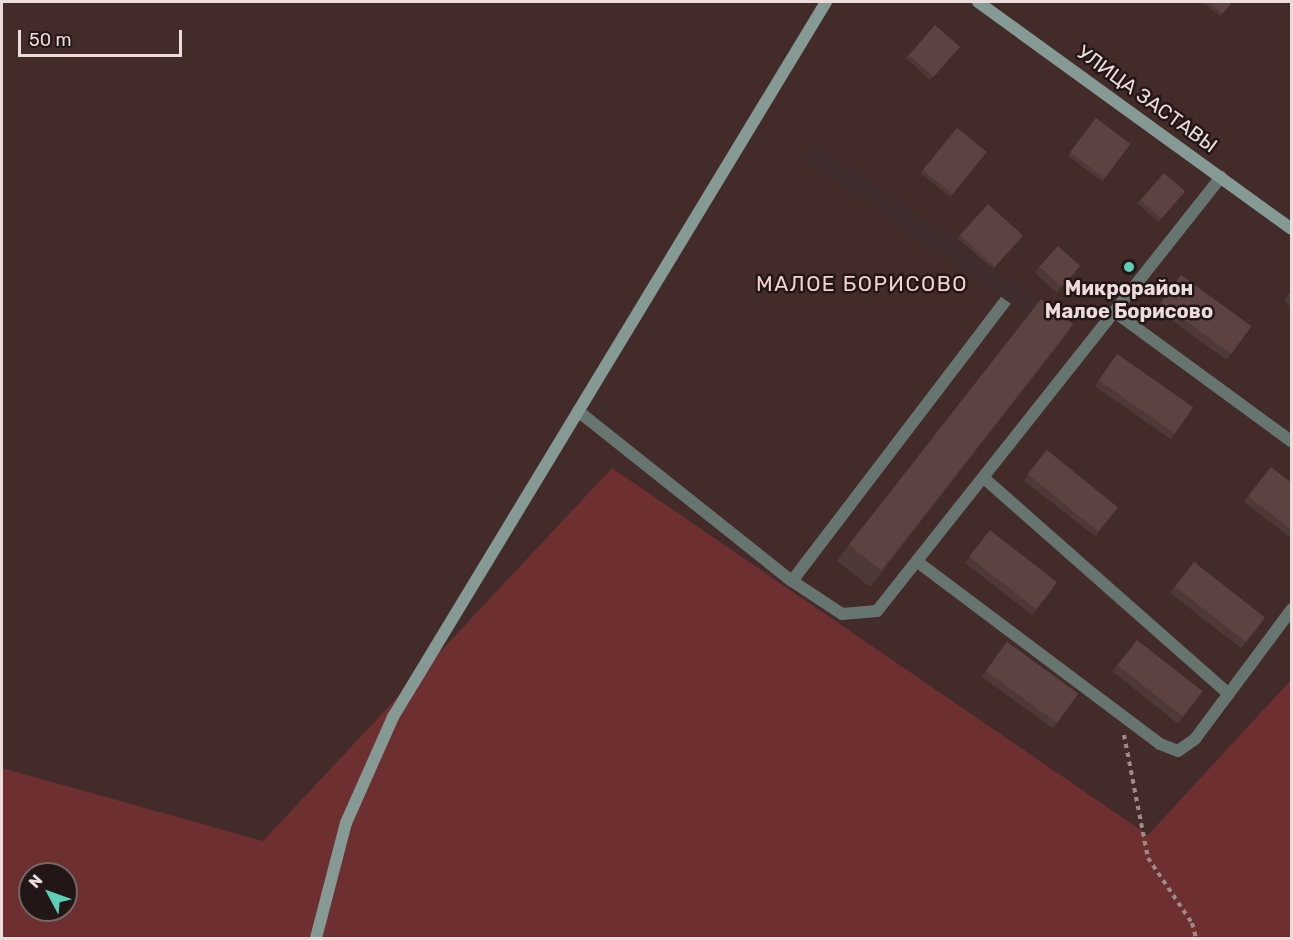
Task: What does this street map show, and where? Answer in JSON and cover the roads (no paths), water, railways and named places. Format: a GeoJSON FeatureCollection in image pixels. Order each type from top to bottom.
{"type":"FeatureCollection","features":[{"type":"Feature","properties":{"kind":"street"},"geometry":{"type":"LineString","coordinates":[[316,939],[346,823],[393,717],[826,2]]}},
{"type":"Feature","properties":{"kind":"street","name":"УЛИЦА ЗАСТАВЫ"},"geometry":{"type":"LineString","coordinates":[[978,2],[1292,229]]}},
{"type":"Feature","properties":{"kind":"street"},"geometry":{"type":"LineString","coordinates":[[578,411],[792,581],[842,614],[877,611],[919,563],[1221,177]]}},
{"type":"Feature","properties":{"kind":"street"},"geometry":{"type":"LineString","coordinates":[[792,581],[1007,299]]}},
{"type":"Feature","properties":{"kind":"street"},"geometry":{"type":"LineString","coordinates":[[1116,313],[1292,442]]}},
{"type":"Feature","properties":{"kind":"street"},"geometry":{"type":"LineString","coordinates":[[985,479],[1229,694]]}},
{"type":"Feature","properties":{"kind":"street"},"geometry":{"type":"LineString","coordinates":[[919,563],[1126,718],[1178,751],[1229,694],[1292,609]]}},
{"type":"Feature","properties":{"kind":"place","name":"Микрорайон Малое Борисово"},"geometry":{"type":"Point","coordinates":[1129,267]}},
{"type":"Feature","properties":{"kind":"district","name":"МАЛОЕ БОРИСОВО"},"geometry":{"type":"Point","coordinates":[862,284]}}]}
